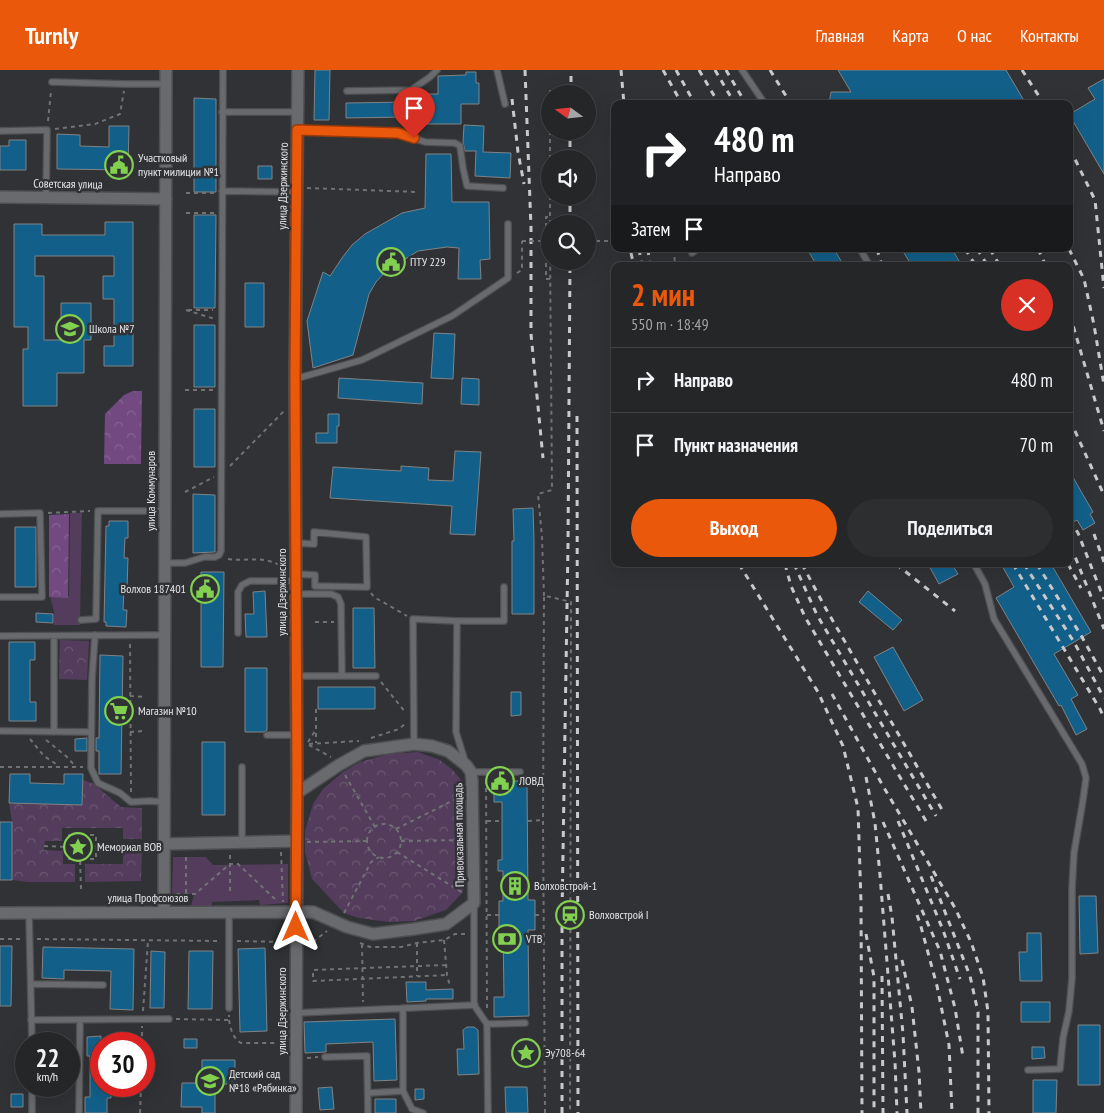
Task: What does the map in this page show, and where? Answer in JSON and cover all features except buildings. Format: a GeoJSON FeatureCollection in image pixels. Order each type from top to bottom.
{"type":"FeatureCollection","features":[{"type":"Feature","properties":{"kind":"street","name":"улица Коммунаров"},"geometry":{"type":"LineString","coordinates":[[164,912],[166,70]]}},
{"type":"Feature","properties":{"kind":"street","name":"улица Дзержинского"},"geometry":{"type":"LineString","coordinates":[[296,1113],[296,912],[300,842],[296,735],[295,379],[300,190],[297,130],[298,70]]}},
{"type":"Feature","properties":{"kind":"street","name":"Советская улица"},"geometry":{"type":"LineString","coordinates":[[0,197],[166,199]]}},
{"type":"Feature","properties":{"kind":"street","name":"Привокзальная площадь"},"geometry":{"type":"LineString","coordinates":[[296,912],[313,912],[347,927],[373,934],[446,924],[474,903],[472,780],[468,769],[448,751],[432,746],[414,744],[364,751],[297,792]]}},
{"type":"Feature","properties":{"kind":"street"},"geometry":{"type":"LineString","coordinates":[[164,844],[300,842]]}},
{"type":"Feature","properties":{"kind":"street","name":"улица Профсоюзов"},"geometry":{"type":"LineString","coordinates":[[0,912],[296,912]]}},
{"type":"Feature","properties":{"kind":"lane"},"geometry":{"type":"LineString","coordinates":[[165,563],[185,564],[204,557],[215,557],[221,551],[223,70]]}},
{"type":"Feature","properties":{"kind":"lane"},"geometry":{"type":"LineString","coordinates":[[347,91],[411,90],[437,70]]}},
{"type":"Feature","properties":{"kind":"lane"},"geometry":{"type":"LineString","coordinates":[[497,70],[505,104]]}},
{"type":"Feature","properties":{"kind":"lane"},"geometry":{"type":"LineString","coordinates":[[742,70],[761,100]]}},
{"type":"Feature","properties":{"kind":"lane"},"geometry":{"type":"LineString","coordinates":[[52,82],[166,84]]}},
{"type":"Feature","properties":{"kind":"lane"},"geometry":{"type":"LineString","coordinates":[[222,112],[297,112]]}},
{"type":"Feature","properties":{"kind":"lane"},"geometry":{"type":"LineString","coordinates":[[0,131],[47,130],[46,198]]}},
{"type":"Feature","properties":{"kind":"lane"},"geometry":{"type":"LineString","coordinates":[[297,130],[398,133],[425,142],[455,143],[460,146],[462,168],[467,186],[503,188]]}},
{"type":"Feature","properties":{"kind":"lane"},"geometry":{"type":"LineString","coordinates":[[222,192],[300,190]]}},
{"type":"Feature","properties":{"kind":"lane"},"geometry":{"type":"LineString","coordinates":[[295,379],[362,360],[452,316],[508,278],[508,224]]}},
{"type":"Feature","properties":{"kind":"lane"},"geometry":{"type":"LineString","coordinates":[[81,620],[96,619],[98,511],[165,511]]}},
{"type":"Feature","properties":{"kind":"lane"},"geometry":{"type":"LineString","coordinates":[[0,514],[40,513],[42,597],[0,597]]}},
{"type":"Feature","properties":{"kind":"lane"},"geometry":{"type":"LineString","coordinates":[[238,633],[238,592],[242,585],[250,581],[315,575],[315,586],[367,588],[366,537],[314,532],[314,544],[296,543]]}},
{"type":"Feature","properties":{"kind":"lane"},"geometry":{"type":"LineString","coordinates":[[976,567],[985,584],[994,619],[1082,764],[1086,778],[1074,853],[1072,978],[1060,1069],[1028,1070]]}},
{"type":"Feature","properties":{"kind":"lane"},"geometry":{"type":"LineString","coordinates":[[414,744],[413,619],[504,621],[504,587]]}},
{"type":"Feature","properties":{"kind":"lane"},"geometry":{"type":"LineString","coordinates":[[296,594],[331,594],[338,597],[341,604],[342,676]]}},
{"type":"Feature","properties":{"kind":"lane"},"geometry":{"type":"LineString","coordinates":[[457,621],[456,732],[468,769],[486,772],[520,772]]}},
{"type":"Feature","properties":{"kind":"lane"},"geometry":{"type":"LineString","coordinates":[[95,635],[90,768],[98,783],[120,793],[131,802],[164,802]]}},
{"type":"Feature","properties":{"kind":"lane"},"geometry":{"type":"LineString","coordinates":[[0,636],[165,635]]}},
{"type":"Feature","properties":{"kind":"lane"},"geometry":{"type":"LineString","coordinates":[[54,636],[54,732]]}},
{"type":"Feature","properties":{"kind":"lane"},"geometry":{"type":"LineString","coordinates":[[296,676],[376,676]]}},
{"type":"Feature","properties":{"kind":"lane"},"geometry":{"type":"LineString","coordinates":[[0,731],[90,732]]}},
{"type":"Feature","properties":{"kind":"lane"},"geometry":{"type":"LineString","coordinates":[[267,735],[296,735]]}},
{"type":"Feature","properties":{"kind":"lane"},"geometry":{"type":"LineString","coordinates":[[242,768],[242,842]]}},
{"type":"Feature","properties":{"kind":"lane"},"geometry":{"type":"LineString","coordinates":[[474,903],[475,1005],[488,1024],[488,1113]]}},
{"type":"Feature","properties":{"kind":"lane"},"geometry":{"type":"LineString","coordinates":[[29,912],[32,1032]]}},
{"type":"Feature","properties":{"kind":"lane"},"geometry":{"type":"LineString","coordinates":[[229,912],[229,1008]]}},
{"type":"Feature","properties":{"kind":"lane"},"geometry":{"type":"LineString","coordinates":[[31,984],[104,985]]}},
{"type":"Feature","properties":{"kind":"lane"},"geometry":{"type":"LineString","coordinates":[[296,1013],[475,1005]]}},
{"type":"Feature","properties":{"kind":"lane"},"geometry":{"type":"LineString","coordinates":[[404,1008],[403,1091],[412,1108],[423,1113]]}},
{"type":"Feature","properties":{"kind":"lane"},"geometry":{"type":"LineString","coordinates":[[31,1020],[169,1019]]}},
{"type":"Feature","properties":{"kind":"lane"},"geometry":{"type":"LineString","coordinates":[[80,1020],[80,1113]]}},
{"type":"Feature","properties":{"kind":"lane"},"geometry":{"type":"LineString","coordinates":[[488,1024],[525,1023]]}},
{"type":"Feature","properties":{"kind":"lane"},"geometry":{"type":"LineString","coordinates":[[325,1057],[366,1056],[368,1113]]}},
{"type":"Feature","properties":{"kind":"lane"},"geometry":{"type":"LineString","coordinates":[[368,1093],[403,1091]]}},
{"type":"Feature","properties":{"kind":"lane"},"geometry":{"type":"LineString","coordinates":[[32,1097],[32,1113]]}},
{"type":"Feature","properties":{"kind":"path"},"geometry":{"type":"LineString","coordinates":[[52,82],[47,130],[95,124],[120,114],[125,84]]}},
{"type":"Feature","properties":{"kind":"path"},"geometry":{"type":"LineString","coordinates":[[300,190],[418,192]]}},
{"type":"Feature","properties":{"kind":"path"},"geometry":{"type":"LineString","coordinates":[[186,193],[222,192]]}},
{"type":"Feature","properties":{"kind":"path"},"geometry":{"type":"LineString","coordinates":[[186,213],[222,213]]}},
{"type":"Feature","properties":{"kind":"path"},"geometry":{"type":"LineString","coordinates":[[522,270],[522,241],[541,241]]}},
{"type":"Feature","properties":{"kind":"path"},"geometry":{"type":"LineString","coordinates":[[596,241],[611,241]]}},
{"type":"Feature","properties":{"kind":"path"},"geometry":{"type":"LineString","coordinates":[[546,270],[546,279],[550,279]]}},
{"type":"Feature","properties":{"kind":"path"},"geometry":{"type":"LineString","coordinates":[[544,1113],[544,596],[538,494],[552,490],[550,270]]}},
{"type":"Feature","properties":{"kind":"path"},"geometry":{"type":"LineString","coordinates":[[222,310],[186,310],[222,322]]}},
{"type":"Feature","properties":{"kind":"path"},"geometry":{"type":"LineString","coordinates":[[185,390],[222,390]]}},
{"type":"Feature","properties":{"kind":"path"},"geometry":{"type":"LineString","coordinates":[[185,492],[222,474],[284,412]]}},
{"type":"Feature","properties":{"kind":"path"},"geometry":{"type":"LineString","coordinates":[[40,513],[98,511]]}},
{"type":"Feature","properties":{"kind":"path"},"geometry":{"type":"LineString","coordinates":[[219,555],[234,560],[270,560],[285,569]]}},
{"type":"Feature","properties":{"kind":"path"},"geometry":{"type":"LineString","coordinates":[[367,588],[374,597],[413,619]]}},
{"type":"Feature","properties":{"kind":"path"},"geometry":{"type":"LineString","coordinates":[[544,596],[571,602],[570,1113]]}},
{"type":"Feature","properties":{"kind":"path"},"geometry":{"type":"LineString","coordinates":[[316,622],[341,622]]}},
{"type":"Feature","properties":{"kind":"path"},"geometry":{"type":"LineString","coordinates":[[130,635],[131,802]]}},
{"type":"Feature","properties":{"kind":"path"},"geometry":{"type":"LineString","coordinates":[[372,738],[399,729],[410,719],[376,676]]}},
{"type":"Feature","properties":{"kind":"path"},"geometry":{"type":"LineString","coordinates":[[130,696],[144,697]]}},
{"type":"Feature","properties":{"kind":"path"},"geometry":{"type":"LineString","coordinates":[[316,709],[316,743]]}},
{"type":"Feature","properties":{"kind":"path"},"geometry":{"type":"LineString","coordinates":[[24,731],[44,756],[60,767]]}},
{"type":"Feature","properties":{"kind":"path"},"geometry":{"type":"LineString","coordinates":[[130,732],[143,731]]}},
{"type":"Feature","properties":{"kind":"path"},"geometry":{"type":"LineString","coordinates":[[306,744],[316,731]]}},
{"type":"Feature","properties":{"kind":"path"},"geometry":{"type":"LineString","coordinates":[[32,732],[51,744],[76,767]]}},
{"type":"Feature","properties":{"kind":"path"},"geometry":{"type":"LineString","coordinates":[[306,744],[362,741]]}},
{"type":"Feature","properties":{"kind":"path"},"geometry":{"type":"LineString","coordinates":[[306,744],[335,759]]}},
{"type":"Feature","properties":{"kind":"path"},"geometry":{"type":"LineString","coordinates":[[0,766],[90,768]]}},
{"type":"Feature","properties":{"kind":"path"},"geometry":{"type":"LineString","coordinates":[[343,772],[376,827]]}},
{"type":"Feature","properties":{"kind":"path"},"geometry":{"type":"LineString","coordinates":[[486,772],[488,1024]]}},
{"type":"Feature","properties":{"kind":"path"},"geometry":{"type":"LineString","coordinates":[[396,830],[464,795],[472,795]]}},
{"type":"Feature","properties":{"kind":"path"},"geometry":{"type":"LineString","coordinates":[[528,821],[543,820]]}},
{"type":"Feature","properties":{"kind":"path"},"geometry":{"type":"LineString","coordinates":[[486,821],[502,821]]}},
{"type":"Feature","properties":{"kind":"path"},"geometry":{"type":"LineString","coordinates":[[384,824],[396,830],[401,841],[397,852],[387,858],[379,857],[372,853],[367,841],[369,833],[376,827],[384,824]]}},
{"type":"Feature","properties":{"kind":"path"},"geometry":{"type":"LineString","coordinates":[[69,835],[96,835],[96,845],[96,859],[69,859],[69,835]]}},
{"type":"Feature","properties":{"kind":"path"},"geometry":{"type":"LineString","coordinates":[[401,841],[473,840]]}},
{"type":"Feature","properties":{"kind":"path"},"geometry":{"type":"LineString","coordinates":[[300,842],[367,841]]}},
{"type":"Feature","properties":{"kind":"path"},"geometry":{"type":"LineString","coordinates":[[164,894],[195,894],[230,864],[238,864],[284,907],[281,842]]}},
{"type":"Feature","properties":{"kind":"path"},"geometry":{"type":"LineString","coordinates":[[230,843],[230,891]]}},
{"type":"Feature","properties":{"kind":"path"},"geometry":{"type":"LineString","coordinates":[[96,845],[150,844]]}},
{"type":"Feature","properties":{"kind":"path"},"geometry":{"type":"LineString","coordinates":[[186,844],[186,907]]}},
{"type":"Feature","properties":{"kind":"path"},"geometry":{"type":"LineString","coordinates":[[44,846],[69,847]]}},
{"type":"Feature","properties":{"kind":"path"},"geometry":{"type":"LineString","coordinates":[[397,852],[462,892]]}},
{"type":"Feature","properties":{"kind":"path"},"geometry":{"type":"LineString","coordinates":[[344,913],[371,862],[379,857]]}},
{"type":"Feature","properties":{"kind":"path"},"geometry":{"type":"LineString","coordinates":[[80,859],[80,889]]}},
{"type":"Feature","properties":{"kind":"path"},"geometry":{"type":"LineString","coordinates":[[487,915],[499,916]]}},
{"type":"Feature","properties":{"kind":"path"},"geometry":{"type":"LineString","coordinates":[[535,915],[544,915]]}},
{"type":"Feature","properties":{"kind":"path"},"geometry":{"type":"LineString","coordinates":[[0,939],[285,942]]}},
{"type":"Feature","properties":{"kind":"path"},"geometry":{"type":"LineString","coordinates":[[142,1032],[148,940]]}},
{"type":"Feature","properties":{"kind":"path"},"geometry":{"type":"LineString","coordinates":[[444,940],[447,975],[450,986]]}},
{"type":"Feature","properties":{"kind":"path"},"geometry":{"type":"LineString","coordinates":[[417,943],[417,976]]}},
{"type":"Feature","properties":{"kind":"path"},"geometry":{"type":"LineString","coordinates":[[362,944],[364,1010]]}},
{"type":"Feature","properties":{"kind":"path"},"geometry":{"type":"LineString","coordinates":[[446,965],[313,970],[313,981],[447,975]]}},
{"type":"Feature","properties":{"kind":"path"},"geometry":{"type":"LineString","coordinates":[[229,1008],[228,1020],[231,1031],[235,1039],[241,1043],[285,1043]]}},
{"type":"Feature","properties":{"kind":"path"},"geometry":{"type":"LineString","coordinates":[[169,1019],[228,1020]]}},
{"type":"Feature","properties":{"kind":"path"},"geometry":{"type":"LineString","coordinates":[[296,1058],[325,1057]]}},
{"type":"Feature","properties":{"kind":"path"},"geometry":{"type":"LineString","coordinates":[[140,1097],[140,1113]]}},
{"type":"Feature","properties":{"kind":"green space"},"geometry":{"type":"Polygon","coordinates":[[[133,391],[142,391],[141,464],[104,464],[105,414],[124,395],[133,391]]]}},
{"type":"Feature","properties":{"kind":"green space"},"geometry":{"type":"Polygon","coordinates":[[[70,513],[82,513],[80,625],[54,625],[54,612],[50,596],[69,596],[70,513]]]}},
{"type":"Feature","properties":{"kind":"green space"},"geometry":{"type":"Polygon","coordinates":[[[69,514],[68,598],[49,597],[49,515],[69,514]]]}},
{"type":"Feature","properties":{"kind":"green space"},"geometry":{"type":"Polygon","coordinates":[[[60,640],[89,641],[87,680],[59,679],[60,640]]]}},
{"type":"Feature","properties":{"kind":"green space"},"geometry":{"type":"Polygon","coordinates":[[[418,752],[440,760],[453,770],[461,780],[464,795],[465,840],[463,892],[446,910],[414,921],[389,922],[359,918],[344,913],[312,879],[305,852],[305,831],[313,804],[323,789],[343,772],[360,762],[389,754],[418,752]]]}},
{"type":"Feature","properties":{"kind":"green space"},"geometry":{"type":"Polygon","coordinates":[[[83,780],[94,784],[121,807],[142,808],[142,839],[123,839],[123,828],[62,828],[62,841],[45,841],[44,850],[63,851],[63,864],[75,864],[75,882],[12,880],[12,822],[9,803],[82,805],[83,780]]]}},
{"type":"Feature","properties":{"kind":"green space"},"geometry":{"type":"Polygon","coordinates":[[[123,850],[142,850],[141,881],[85,882],[85,864],[123,864],[123,850]]]}},
{"type":"Feature","properties":{"kind":"green space"},"geometry":{"type":"Polygon","coordinates":[[[173,857],[206,857],[213,865],[288,864],[288,903],[260,905],[259,900],[212,902],[211,908],[191,907],[194,894],[172,894],[173,857]]]}},
{"type":"Feature","properties":{"kind":"railway"},"geometry":{"type":"LineString","coordinates":[[525,70],[531,228],[531,334],[543,458]]}},
{"type":"Feature","properties":{"kind":"railway"},"geometry":{"type":"LineString","coordinates":[[571,70],[571,85]]}},
{"type":"Feature","properties":{"kind":"railway"},"geometry":{"type":"LineString","coordinates":[[621,70],[624,100]]}},
{"type":"Feature","properties":{"kind":"railway"},"geometry":{"type":"LineString","coordinates":[[663,70],[680,100]]}},
{"type":"Feature","properties":{"kind":"railway"},"geometry":{"type":"LineString","coordinates":[[676,70],[693,100]]}},
{"type":"Feature","properties":{"kind":"railway"},"geometry":{"type":"LineString","coordinates":[[699,70],[717,100]]}},
{"type":"Feature","properties":{"kind":"railway"},"geometry":{"type":"LineString","coordinates":[[715,70],[733,100]]}},
{"type":"Feature","properties":{"kind":"railway"},"geometry":{"type":"LineString","coordinates":[[726,70],[744,100]]}},
{"type":"Feature","properties":{"kind":"railway"},"geometry":{"type":"LineString","coordinates":[[770,70],[789,100]]}},
{"type":"Feature","properties":{"kind":"railway"},"geometry":{"type":"LineString","coordinates":[[1022,70],[1041,100]]}},
{"type":"Feature","properties":{"kind":"railway"},"geometry":{"type":"LineString","coordinates":[[512,99],[524,184]]}},
{"type":"Feature","properties":{"kind":"railway"},"geometry":{"type":"LineString","coordinates":[[570,140],[570,150]]}},
{"type":"Feature","properties":{"kind":"railway"},"geometry":{"type":"LineString","coordinates":[[1073,155],[1095,200],[1104,288]]}},
{"type":"Feature","properties":{"kind":"railway"},"geometry":{"type":"LineString","coordinates":[[570,205],[570,215]]}},
{"type":"Feature","properties":{"kind":"railway"},"geometry":{"type":"LineString","coordinates":[[640,252],[641,262]]}},
{"type":"Feature","properties":{"kind":"railway"},"geometry":{"type":"LineString","coordinates":[[648,252],[650,262]]}},
{"type":"Feature","properties":{"kind":"railway"},"geometry":{"type":"LineString","coordinates":[[878,252],[881,262]]}},
{"type":"Feature","properties":{"kind":"railway"},"geometry":{"type":"LineString","coordinates":[[967,252],[973,262]]}},
{"type":"Feature","properties":{"kind":"railway"},"geometry":{"type":"LineString","coordinates":[[979,252],[985,262]]}},
{"type":"Feature","properties":{"kind":"railway"},"geometry":{"type":"LineString","coordinates":[[992,252],[998,262]]}},
{"type":"Feature","properties":{"kind":"railway"},"geometry":{"type":"LineString","coordinates":[[1039,252],[1044,262]]}},
{"type":"Feature","properties":{"kind":"railway"},"geometry":{"type":"LineString","coordinates":[[1070,252],[1084,279],[1104,385]]}},
{"type":"Feature","properties":{"kind":"railway"},"geometry":{"type":"LineString","coordinates":[[631,253],[633,262]]}},
{"type":"Feature","properties":{"kind":"railway"},"geometry":{"type":"LineString","coordinates":[[562,1113],[562,915],[570,270]]}},
{"type":"Feature","properties":{"kind":"railway"},"geometry":{"type":"LineString","coordinates":[[1073,325],[1104,431]]}},
{"type":"Feature","properties":{"kind":"railway"},"geometry":{"type":"LineString","coordinates":[[577,416],[578,1113]]}},
{"type":"Feature","properties":{"kind":"railway"},"geometry":{"type":"LineString","coordinates":[[1073,427],[1104,495]]}},
{"type":"Feature","properties":{"kind":"railway"},"geometry":{"type":"LineString","coordinates":[[1073,525],[1104,599]]}},
{"type":"Feature","properties":{"kind":"railway"},"geometry":{"type":"LineString","coordinates":[[1094,534],[1104,562]]}},
{"type":"Feature","properties":{"kind":"railway"},"geometry":{"type":"LineString","coordinates":[[1073,553],[1104,629]]}},
{"type":"Feature","properties":{"kind":"railway"},"geometry":{"type":"LineString","coordinates":[[741,567],[818,692],[843,746],[858,808],[861,903],[862,1113]]}},
{"type":"Feature","properties":{"kind":"railway"},"geometry":{"type":"LineString","coordinates":[[786,567],[791,586],[805,617],[926,821]]}},
{"type":"Feature","properties":{"kind":"railway"},"geometry":{"type":"LineString","coordinates":[[795,567],[817,615],[936,816]]}},
{"type":"Feature","properties":{"kind":"railway"},"geometry":{"type":"LineString","coordinates":[[804,567],[944,813]]}},
{"type":"Feature","properties":{"kind":"railway"},"geometry":{"type":"LineString","coordinates":[[900,567],[955,611]]}},
{"type":"Feature","properties":{"kind":"railway"},"geometry":{"type":"LineString","coordinates":[[1015,567],[1104,718]]}},
{"type":"Feature","properties":{"kind":"railway"},"geometry":{"type":"LineString","coordinates":[[1026,567],[1074,642],[1104,698]]}},
{"type":"Feature","properties":{"kind":"railway"},"geometry":{"type":"LineString","coordinates":[[1039,567],[1104,677]]}},
{"type":"Feature","properties":{"kind":"railway"},"geometry":{"type":"LineString","coordinates":[[1070,567],[1081,588]]}},
{"type":"Feature","properties":{"kind":"railway"},"geometry":{"type":"LineString","coordinates":[[832,694],[883,786],[955,908],[971,942],[983,977],[988,1012],[989,1113]]}},
{"type":"Feature","properties":{"kind":"railway"},"geometry":{"type":"LineString","coordinates":[[866,777],[875,823],[880,875],[895,1062],[897,1113]]}},
{"type":"Feature","properties":{"kind":"railway"},"geometry":{"type":"LineString","coordinates":[[898,821],[943,930],[960,979]]}},
{"type":"Feature","properties":{"kind":"railway"},"geometry":{"type":"LineString","coordinates":[[883,822],[940,951],[955,1008],[963,1057]]}},
{"type":"Feature","properties":{"kind":"railway"},"geometry":{"type":"LineString","coordinates":[[931,876],[970,976],[978,1012],[978,1113]]}},
{"type":"Feature","properties":{"kind":"railway"},"geometry":{"type":"LineString","coordinates":[[888,894],[892,917],[903,1034],[907,1113]]}},
{"type":"Feature","properties":{"kind":"railway"},"geometry":{"type":"LineString","coordinates":[[917,915],[937,986],[949,1045],[952,1113]]}},
{"type":"Feature","properties":{"kind":"railway"},"geometry":{"type":"LineString","coordinates":[[866,934],[874,977],[874,1113]]}},
{"type":"Feature","properties":{"kind":"railway"},"geometry":{"type":"LineString","coordinates":[[902,960],[912,1007],[921,1113]]}},
{"type":"Feature","properties":{"kind":"railway"},"geometry":{"type":"LineString","coordinates":[[882,976],[883,1113]]}},
{"type":"Feature","properties":{"kind":"place","name":"Участковый пункт милиции №1"},"geometry":{"type":"Point","coordinates":[119,165]}},
{"type":"Feature","properties":{"kind":"place","name":"ПТУ 229"},"geometry":{"type":"Point","coordinates":[391,262]}},
{"type":"Feature","properties":{"kind":"place","name":"Школа №7"},"geometry":{"type":"Point","coordinates":[70,329]}},
{"type":"Feature","properties":{"kind":"place","name":"Волхов 187401"},"geometry":{"type":"Point","coordinates":[205,589]}},
{"type":"Feature","properties":{"kind":"place","name":"Магазин №10"},"geometry":{"type":"Point","coordinates":[119,711]}},
{"type":"Feature","properties":{"kind":"place","name":"ЛОВД"},"geometry":{"type":"Point","coordinates":[500,781]}},
{"type":"Feature","properties":{"kind":"place","name":"Мемориал ВОВ"},"geometry":{"type":"Point","coordinates":[78,847]}},
{"type":"Feature","properties":{"kind":"place","name":"Волховстрой-1"},"geometry":{"type":"Point","coordinates":[515,886]}},
{"type":"Feature","properties":{"kind":"place","name":"Волховстрой I"},"geometry":{"type":"Point","coordinates":[570,915]}},
{"type":"Feature","properties":{"kind":"place","name":"VTB"},"geometry":{"type":"Point","coordinates":[507,939]}},
{"type":"Feature","properties":{"kind":"place","name":"Эу708-64"},"geometry":{"type":"Point","coordinates":[526,1053]}},
{"type":"Feature","properties":{"kind":"place","name":"Детский сад №18 «Рябинка»"},"geometry":{"type":"Point","coordinates":[210,1081]}},
{"type":"Feature","properties":{"kind":"route"},"geometry":{"type":"LineString","coordinates":[[296,927],[295,379],[297,130],[398,133],[414,138]]}}]}
